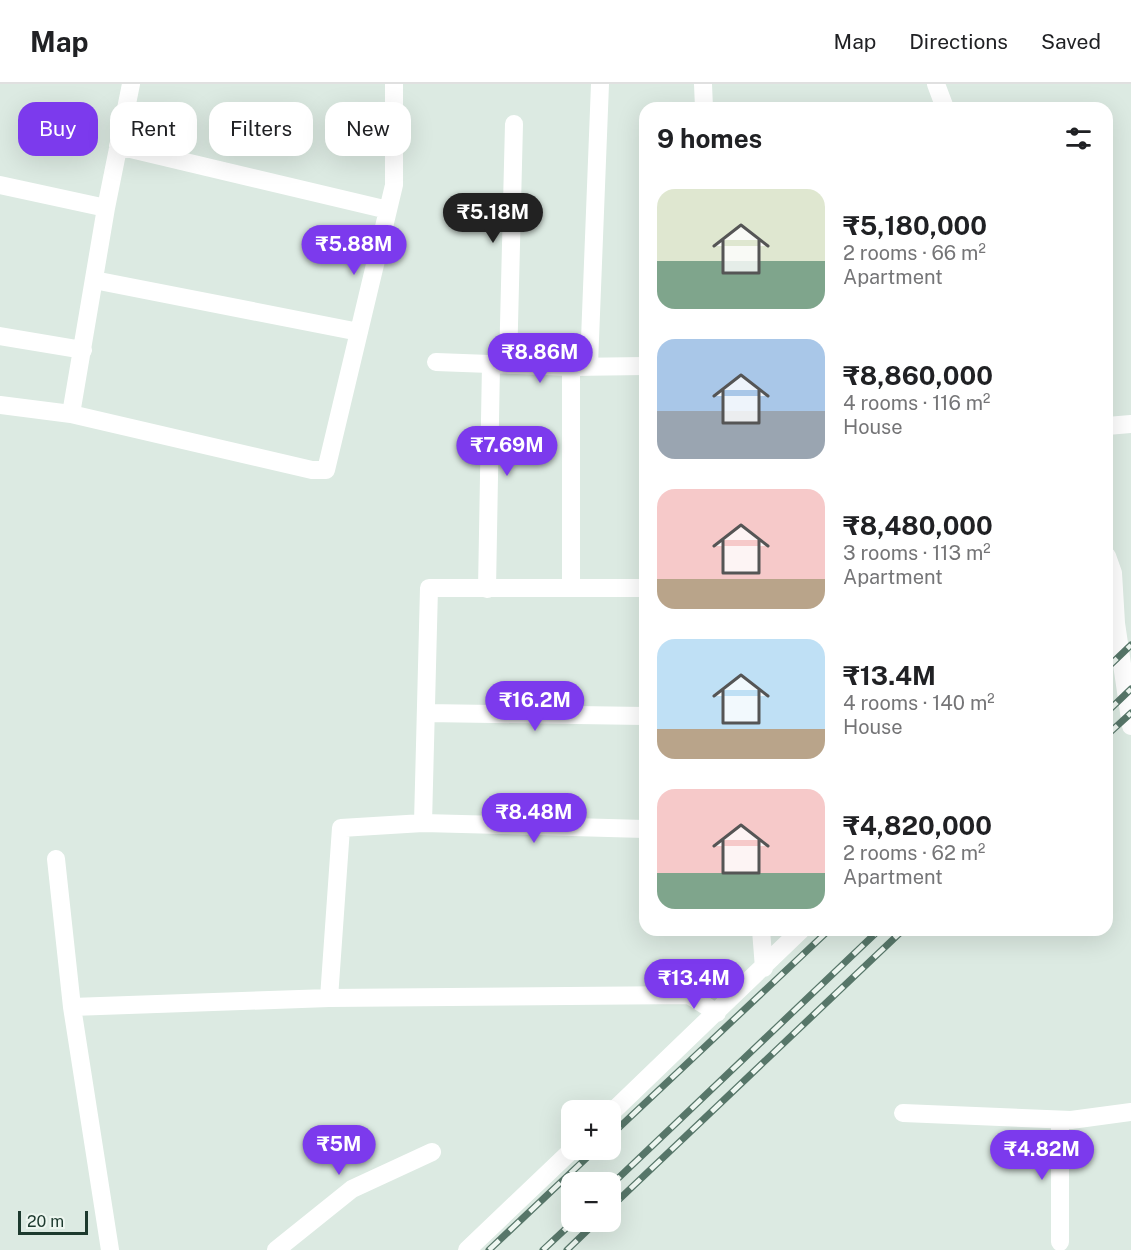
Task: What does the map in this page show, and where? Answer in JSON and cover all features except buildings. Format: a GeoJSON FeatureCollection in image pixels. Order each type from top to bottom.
{"type":"FeatureCollection","features":[{"type":"Feature","properties":{"kind":"street"},"geometry":{"type":"LineString","coordinates":[[127,102],[131,84]]}},
{"type":"Feature","properties":{"kind":"street"},"geometry":{"type":"LineString","coordinates":[[0,405],[70,414],[312,470],[326,470],[396,168],[394,84]]}},
{"type":"Feature","properties":{"kind":"street"},"geometry":{"type":"LineString","coordinates":[[589,365],[600,84]]}},
{"type":"Feature","properties":{"kind":"street"},"geometry":{"type":"LineString","coordinates":[[703,84],[704,102]]}},
{"type":"Feature","properties":{"kind":"street"},"geometry":{"type":"LineString","coordinates":[[936,84],[943,102]]}},
{"type":"Feature","properties":{"kind":"street"},"geometry":{"type":"LineString","coordinates":[[487,589],[514,124]]}},
{"type":"Feature","properties":{"kind":"street"},"geometry":{"type":"LineString","coordinates":[[70,414],[116,156]]}},
{"type":"Feature","properties":{"kind":"street"},"geometry":{"type":"LineString","coordinates":[[160,156],[388,210]]}},
{"type":"Feature","properties":{"kind":"street"},"geometry":{"type":"LineString","coordinates":[[0,185],[106,208]]}},
{"type":"Feature","properties":{"kind":"street"},"geometry":{"type":"LineString","coordinates":[[94,280],[359,332]]}},
{"type":"Feature","properties":{"kind":"street"},"geometry":{"type":"LineString","coordinates":[[0,336],[83,350]]}},
{"type":"Feature","properties":{"kind":"street"},"geometry":{"type":"LineString","coordinates":[[436,362],[571,367],[639,366]]}},
{"type":"Feature","properties":{"kind":"street"},"geometry":{"type":"LineString","coordinates":[[571,367],[571,588]]}},
{"type":"Feature","properties":{"kind":"street"},"geometry":{"type":"LineString","coordinates":[[1113,426],[1131,424]]}},
{"type":"Feature","properties":{"kind":"street"},"geometry":{"type":"LineString","coordinates":[[423,823],[429,588],[639,588]]}},
{"type":"Feature","properties":{"kind":"street"},"geometry":{"type":"LineString","coordinates":[[1113,602],[1131,726]]}},
{"type":"Feature","properties":{"kind":"street"},"geometry":{"type":"LineString","coordinates":[[426,713],[639,716]]}},
{"type":"Feature","properties":{"kind":"street"},"geometry":{"type":"LineString","coordinates":[[328,998],[341,828],[423,823],[639,829]]}},
{"type":"Feature","properties":{"kind":"street"},"geometry":{"type":"LineString","coordinates":[[56,860],[72,1007],[110,1250]]}},
{"type":"Feature","properties":{"kind":"street"},"geometry":{"type":"LineString","coordinates":[[761,936],[764,968]]}},
{"type":"Feature","properties":{"kind":"street"},"geometry":{"type":"LineString","coordinates":[[621,1104],[795,936]]}},
{"type":"Feature","properties":{"kind":"street"},"geometry":{"type":"LineString","coordinates":[[72,1007],[328,998],[690,994],[717,1013]]}},
{"type":"Feature","properties":{"kind":"street"},"geometry":{"type":"LineString","coordinates":[[903,1113],[1060,1120],[1088,1119],[1131,1112]]}},
{"type":"Feature","properties":{"kind":"street"},"geometry":{"type":"LineString","coordinates":[[1060,1120],[1060,1242]]}},
{"type":"Feature","properties":{"kind":"street"},"geometry":{"type":"LineString","coordinates":[[276,1250],[352,1189],[432,1152]]}},
{"type":"Feature","properties":{"kind":"street"},"geometry":{"type":"LineString","coordinates":[[467,1250],[561,1160]]}},
{"type":"Feature","properties":{"kind":"railway"},"geometry":{"type":"LineString","coordinates":[[1113,662],[1131,645]]}},
{"type":"Feature","properties":{"kind":"railway"},"geometry":{"type":"LineString","coordinates":[[1113,706],[1131,689]]}},
{"type":"Feature","properties":{"kind":"railway"},"geometry":{"type":"LineString","coordinates":[[1113,730],[1131,713]]}},
{"type":"Feature","properties":{"kind":"railway"},"geometry":{"type":"LineString","coordinates":[[621,1126],[823,936]]}},
{"type":"Feature","properties":{"kind":"railway"},"geometry":{"type":"LineString","coordinates":[[621,1176],[873,936]]}},
{"type":"Feature","properties":{"kind":"railway"},"geometry":{"type":"LineString","coordinates":[[621,1198],[897,936]]}},
{"type":"Feature","properties":{"kind":"railway"},"geometry":{"type":"LineString","coordinates":[[489,1250],[584,1160]]}},
{"type":"Feature","properties":{"kind":"railway"},"geometry":{"type":"LineString","coordinates":[[543,1250],[562,1232]]}},
{"type":"Feature","properties":{"kind":"railway"},"geometry":{"type":"LineString","coordinates":[[567,1250],[586,1232]]}}]}
